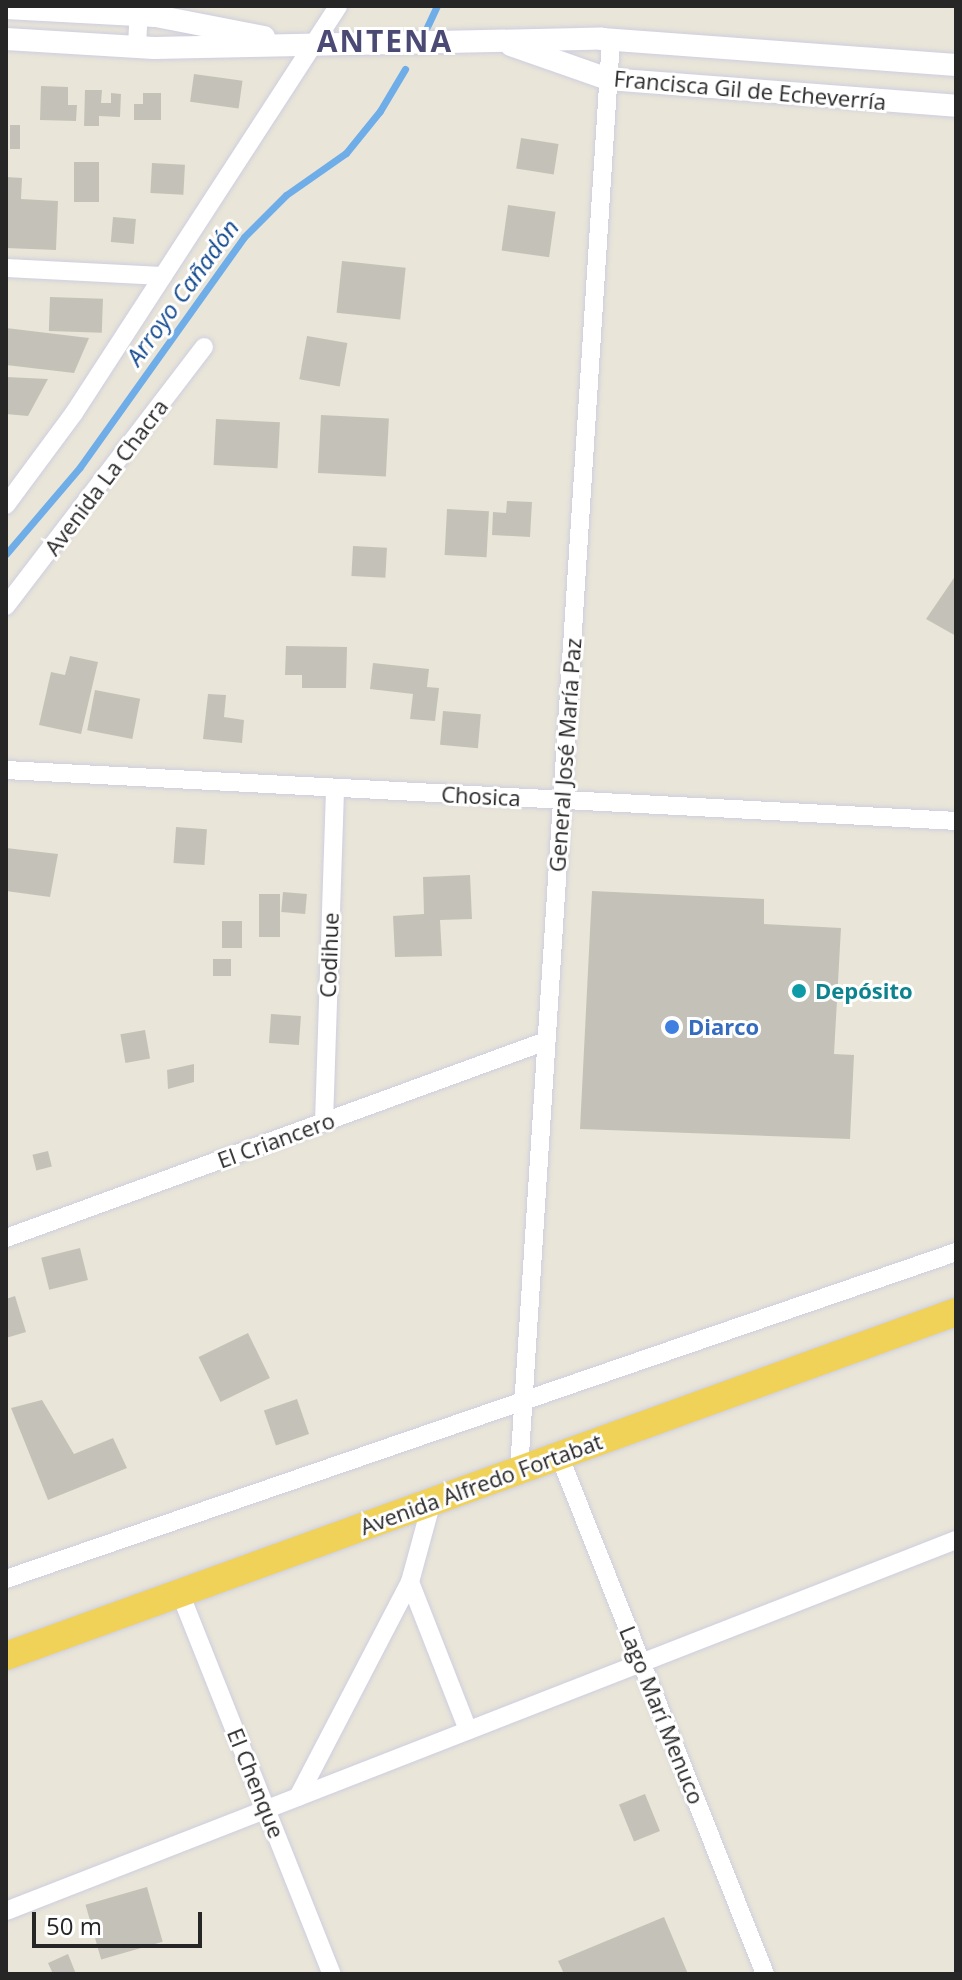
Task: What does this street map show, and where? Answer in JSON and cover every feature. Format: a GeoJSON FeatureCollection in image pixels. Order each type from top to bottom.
{"type":"FeatureCollection","features":[{"type":"Feature","properties":{"kind":"highway","name":"Avenida Alfredo Fortabat"},"geometry":{"type":"LineString","coordinates":[[6,1656],[956,1312]]}},
{"type":"Feature","properties":{"kind":"street"},"geometry":{"type":"LineString","coordinates":[[8,501],[163,276],[338,6]]}},
{"type":"Feature","properties":{"kind":"street","name":"Francisca Gil de Echeverría"},"geometry":{"type":"LineString","coordinates":[[6,8],[139,10],[312,47]]}},
{"type":"Feature","properties":{"kind":"street"},"geometry":{"type":"LineString","coordinates":[[137,47],[139,10]]}},
{"type":"Feature","properties":{"kind":"street","name":"Francisca Gil de Echeverría"},"geometry":{"type":"LineString","coordinates":[[6,39],[137,47],[312,47],[611,40],[956,65]]}},
{"type":"Feature","properties":{"kind":"street","name":"General José María Paz"},"geometry":{"type":"LineString","coordinates":[[519,1470],[611,40]]}},
{"type":"Feature","properties":{"kind":"street","name":"Francisca Gil de Echeverría"},"geometry":{"type":"LineString","coordinates":[[502,41],[608,79],[956,106]]}},
{"type":"Feature","properties":{"kind":"street"},"geometry":{"type":"LineString","coordinates":[[6,268],[163,276]]}},
{"type":"Feature","properties":{"kind":"street","name":"Avenida La Chacra"},"geometry":{"type":"LineString","coordinates":[[6,606],[204,347]]}},
{"type":"Feature","properties":{"kind":"street","name":"Chosica"},"geometry":{"type":"LineString","coordinates":[[6,770],[956,821]]}},
{"type":"Feature","properties":{"kind":"street","name":"Codihue"},"geometry":{"type":"LineString","coordinates":[[324,1122],[335,788]]}},
{"type":"Feature","properties":{"kind":"street","name":"El Criancero"},"geometry":{"type":"LineString","coordinates":[[6,1238],[546,1041]]}},
{"type":"Feature","properties":{"kind":"street"},"geometry":{"type":"LineString","coordinates":[[6,1579],[956,1252]]}},
{"type":"Feature","properties":{"kind":"street","name":"Lago Marí Menuco"},"geometry":{"type":"LineString","coordinates":[[559,1455],[765,1974]]}},
{"type":"Feature","properties":{"kind":"street"},"geometry":{"type":"LineString","coordinates":[[298,1797],[410,1582],[432,1501]]}},
{"type":"Feature","properties":{"kind":"street"},"geometry":{"type":"LineString","coordinates":[[6,1911],[956,1540]]}},
{"type":"Feature","properties":{"kind":"street"},"geometry":{"type":"LineString","coordinates":[[410,1582],[468,1730]]}},
{"type":"Feature","properties":{"kind":"street","name":"El Chenque"},"geometry":{"type":"LineString","coordinates":[[180,1593],[332,1974]]}},
{"type":"Feature","properties":{"kind":"building"},"geometry":{"type":"Polygon","coordinates":[[[194,74],[243,81],[239,109],[190,102],[194,74]]]}},
{"type":"Feature","properties":{"kind":"building"},"geometry":{"type":"Polygon","coordinates":[[[41,86],[68,87],[68,105],[77,105],[76,121],[40,120],[41,86]]]}},
{"type":"Feature","properties":{"kind":"building"},"geometry":{"type":"Polygon","coordinates":[[[85,90],[102,90],[101,103],[111,103],[111,93],[121,94],[120,117],[99,116],[99,126],[84,126],[85,90]]]}},
{"type":"Feature","properties":{"kind":"building"},"geometry":{"type":"Polygon","coordinates":[[[143,93],[161,93],[161,120],[134,120],[134,104],[143,104],[143,93]]]}},
{"type":"Feature","properties":{"kind":"building"},"geometry":{"type":"Polygon","coordinates":[[[10,125],[20,125],[20,149],[10,149],[10,125]]]}},
{"type":"Feature","properties":{"kind":"building"},"geometry":{"type":"Polygon","coordinates":[[[521,138],[559,144],[554,175],[516,169],[521,138]]]}},
{"type":"Feature","properties":{"kind":"building"},"geometry":{"type":"Polygon","coordinates":[[[74,162],[99,162],[99,202],[74,202],[74,162]]]}},
{"type":"Feature","properties":{"kind":"building"},"geometry":{"type":"Polygon","coordinates":[[[152,163],[185,165],[183,195],[150,193],[152,163]]]}},
{"type":"Feature","properties":{"kind":"building"},"geometry":{"type":"Polygon","coordinates":[[[6,177],[22,178],[21,199],[58,201],[56,250],[6,248],[6,177]]]}},
{"type":"Feature","properties":{"kind":"building"},"geometry":{"type":"Polygon","coordinates":[[[508,205],[556,212],[549,257],[502,251],[508,205]]]}},
{"type":"Feature","properties":{"kind":"building"},"geometry":{"type":"Polygon","coordinates":[[[113,217],[136,219],[134,244],[111,242],[113,217]]]}},
{"type":"Feature","properties":{"kind":"building"},"geometry":{"type":"Polygon","coordinates":[[[342,261],[406,268],[400,319],[337,313],[342,261]]]}},
{"type":"Feature","properties":{"kind":"building"},"geometry":{"type":"Polygon","coordinates":[[[50,297],[103,299],[102,333],[49,331],[50,297]]]}},
{"type":"Feature","properties":{"kind":"building"},"geometry":{"type":"Polygon","coordinates":[[[6,328],[89,338],[74,373],[6,365],[6,328]]]}},
{"type":"Feature","properties":{"kind":"building"},"geometry":{"type":"Polygon","coordinates":[[[307,336],[347,343],[340,386],[299,379],[307,336]]]}},
{"type":"Feature","properties":{"kind":"building"},"geometry":{"type":"Polygon","coordinates":[[[6,377],[48,379],[28,416],[6,414],[6,377]]]}},
{"type":"Feature","properties":{"kind":"building"},"geometry":{"type":"Polygon","coordinates":[[[321,415],[389,419],[386,476],[318,473],[321,415]]]}},
{"type":"Feature","properties":{"kind":"building"},"geometry":{"type":"Polygon","coordinates":[[[216,419],[280,422],[278,468],[214,465],[216,419]]]}},
{"type":"Feature","properties":{"kind":"building"},"geometry":{"type":"Polygon","coordinates":[[[507,501],[532,502],[530,537],[492,535],[493,512],[506,513],[507,501]]]}},
{"type":"Feature","properties":{"kind":"building"},"geometry":{"type":"Polygon","coordinates":[[[447,509],[489,511],[487,557],[445,555],[447,509]]]}},
{"type":"Feature","properties":{"kind":"building"},"geometry":{"type":"Polygon","coordinates":[[[353,546],[387,548],[385,578],[351,576],[353,546]]]}},
{"type":"Feature","properties":{"kind":"building"},"geometry":{"type":"Polygon","coordinates":[[[956,575],[956,636],[926,619],[956,575]]]}},
{"type":"Feature","properties":{"kind":"building"},"geometry":{"type":"Polygon","coordinates":[[[286,646],[347,647],[346,688],[302,688],[302,675],[285,675],[286,646]]]}},
{"type":"Feature","properties":{"kind":"building"},"geometry":{"type":"Polygon","coordinates":[[[70,656],[98,662],[81,734],[39,725],[51,672],[65,675],[70,656]]]}},
{"type":"Feature","properties":{"kind":"building"},"geometry":{"type":"Polygon","coordinates":[[[373,663],[429,669],[427,687],[439,688],[435,721],[410,719],[413,694],[370,689],[373,663]]]}},
{"type":"Feature","properties":{"kind":"building"},"geometry":{"type":"Polygon","coordinates":[[[95,690],[140,699],[132,739],[87,730],[95,690]]]}},
{"type":"Feature","properties":{"kind":"building"},"geometry":{"type":"Polygon","coordinates":[[[208,694],[226,695],[224,717],[244,720],[242,743],[203,739],[208,694]]]}},
{"type":"Feature","properties":{"kind":"building"},"geometry":{"type":"Polygon","coordinates":[[[443,711],[481,714],[478,748],[440,745],[443,711]]]}},
{"type":"Feature","properties":{"kind":"building"},"geometry":{"type":"Polygon","coordinates":[[[176,827],[207,829],[204,865],[173,863],[176,827]]]}},
{"type":"Feature","properties":{"kind":"building"},"geometry":{"type":"Polygon","coordinates":[[[6,848],[58,854],[50,897],[6,891],[6,848]]]}},
{"type":"Feature","properties":{"kind":"building"},"geometry":{"type":"Polygon","coordinates":[[[470,875],[472,919],[440,920],[442,956],[395,957],[393,916],[424,914],[423,877],[470,875]]]}},
{"type":"Feature","properties":{"kind":"building","name":"Diarco"},"geometry":{"type":"Polygon","coordinates":[[[592,891],[764,899],[764,924],[841,928],[834,1054],[854,1055],[850,1139],[580,1129],[592,891]]]}},
{"type":"Feature","properties":{"kind":"building"},"geometry":{"type":"Polygon","coordinates":[[[283,892],[307,894],[305,914],[281,912],[283,892]]]}},
{"type":"Feature","properties":{"kind":"building"},"geometry":{"type":"Polygon","coordinates":[[[259,894],[280,894],[280,937],[259,937],[259,894]]]}},
{"type":"Feature","properties":{"kind":"building"},"geometry":{"type":"Polygon","coordinates":[[[222,921],[242,921],[242,948],[222,948],[222,921]]]}},
{"type":"Feature","properties":{"kind":"building"},"geometry":{"type":"Polygon","coordinates":[[[213,959],[231,959],[231,976],[213,976],[213,959]]]}},
{"type":"Feature","properties":{"kind":"building"},"geometry":{"type":"Polygon","coordinates":[[[271,1014],[301,1016],[299,1045],[269,1043],[271,1014]]]}},
{"type":"Feature","properties":{"kind":"building"},"geometry":{"type":"Polygon","coordinates":[[[145,1030],[150,1059],[125,1063],[120,1034],[145,1030]]]}},
{"type":"Feature","properties":{"kind":"building"},"geometry":{"type":"Polygon","coordinates":[[[194,1064],[194,1082],[168,1089],[167,1070],[194,1064]]]}},
{"type":"Feature","properties":{"kind":"building"},"geometry":{"type":"Polygon","coordinates":[[[48,1151],[52,1167],[36,1170],[32,1155],[48,1151]]]}},
{"type":"Feature","properties":{"kind":"building"},"geometry":{"type":"Polygon","coordinates":[[[80,1248],[88,1280],[49,1290],[41,1258],[80,1248]]]}},
{"type":"Feature","properties":{"kind":"building"},"geometry":{"type":"Polygon","coordinates":[[[15,1296],[26,1332],[6,1338],[6,1299],[15,1296]]]}},
{"type":"Feature","properties":{"kind":"building"},"geometry":{"type":"Polygon","coordinates":[[[248,1333],[270,1378],[220,1402],[199,1357],[248,1333]]]}},
{"type":"Feature","properties":{"kind":"building"},"geometry":{"type":"Polygon","coordinates":[[[297,1399],[309,1434],[276,1445],[264,1410],[297,1399]]]}},
{"type":"Feature","properties":{"kind":"building"},"geometry":{"type":"Polygon","coordinates":[[[42,1400],[74,1454],[113,1438],[127,1468],[48,1500],[11,1408],[42,1400]]]}},
{"type":"Feature","properties":{"kind":"building"},"geometry":{"type":"Polygon","coordinates":[[[645,1794],[660,1831],[634,1842],[619,1804],[645,1794]]]}},
{"type":"Feature","properties":{"kind":"building"},"geometry":{"type":"Polygon","coordinates":[[[147,1887],[163,1942],[101,1959],[85,1905],[147,1887]]]}},
{"type":"Feature","properties":{"kind":"building"},"geometry":{"type":"Polygon","coordinates":[[[664,1917],[688,1974],[564,1974],[558,1961],[664,1917]]]}},
{"type":"Feature","properties":{"kind":"building"},"geometry":{"type":"Polygon","coordinates":[[[68,1954],[76,1974],[53,1974],[48,1963],[68,1954]]]}},
{"type":"Feature","properties":{"kind":"waterway","name":"Arroyo Cañadón"},"geometry":{"type":"LineString","coordinates":[[427,27],[437,6]]}},
{"type":"Feature","properties":{"kind":"waterway","name":"Arroyo Cañadón"},"geometry":{"type":"LineString","coordinates":[[6,554],[80,467],[244,237],[286,195],[346,153],[380,111],[405,69]]}},
{"type":"Feature","properties":{"kind":"place","name":"Depósito"},"geometry":{"type":"Point","coordinates":[799,991]}},
{"type":"Feature","properties":{"kind":"place","name":"Diarco"},"geometry":{"type":"Point","coordinates":[672,1027]}},
{"type":"Feature","properties":{"kind":"district","name":"ANTENA"},"geometry":{"type":"Point","coordinates":[385,41]}}]}
